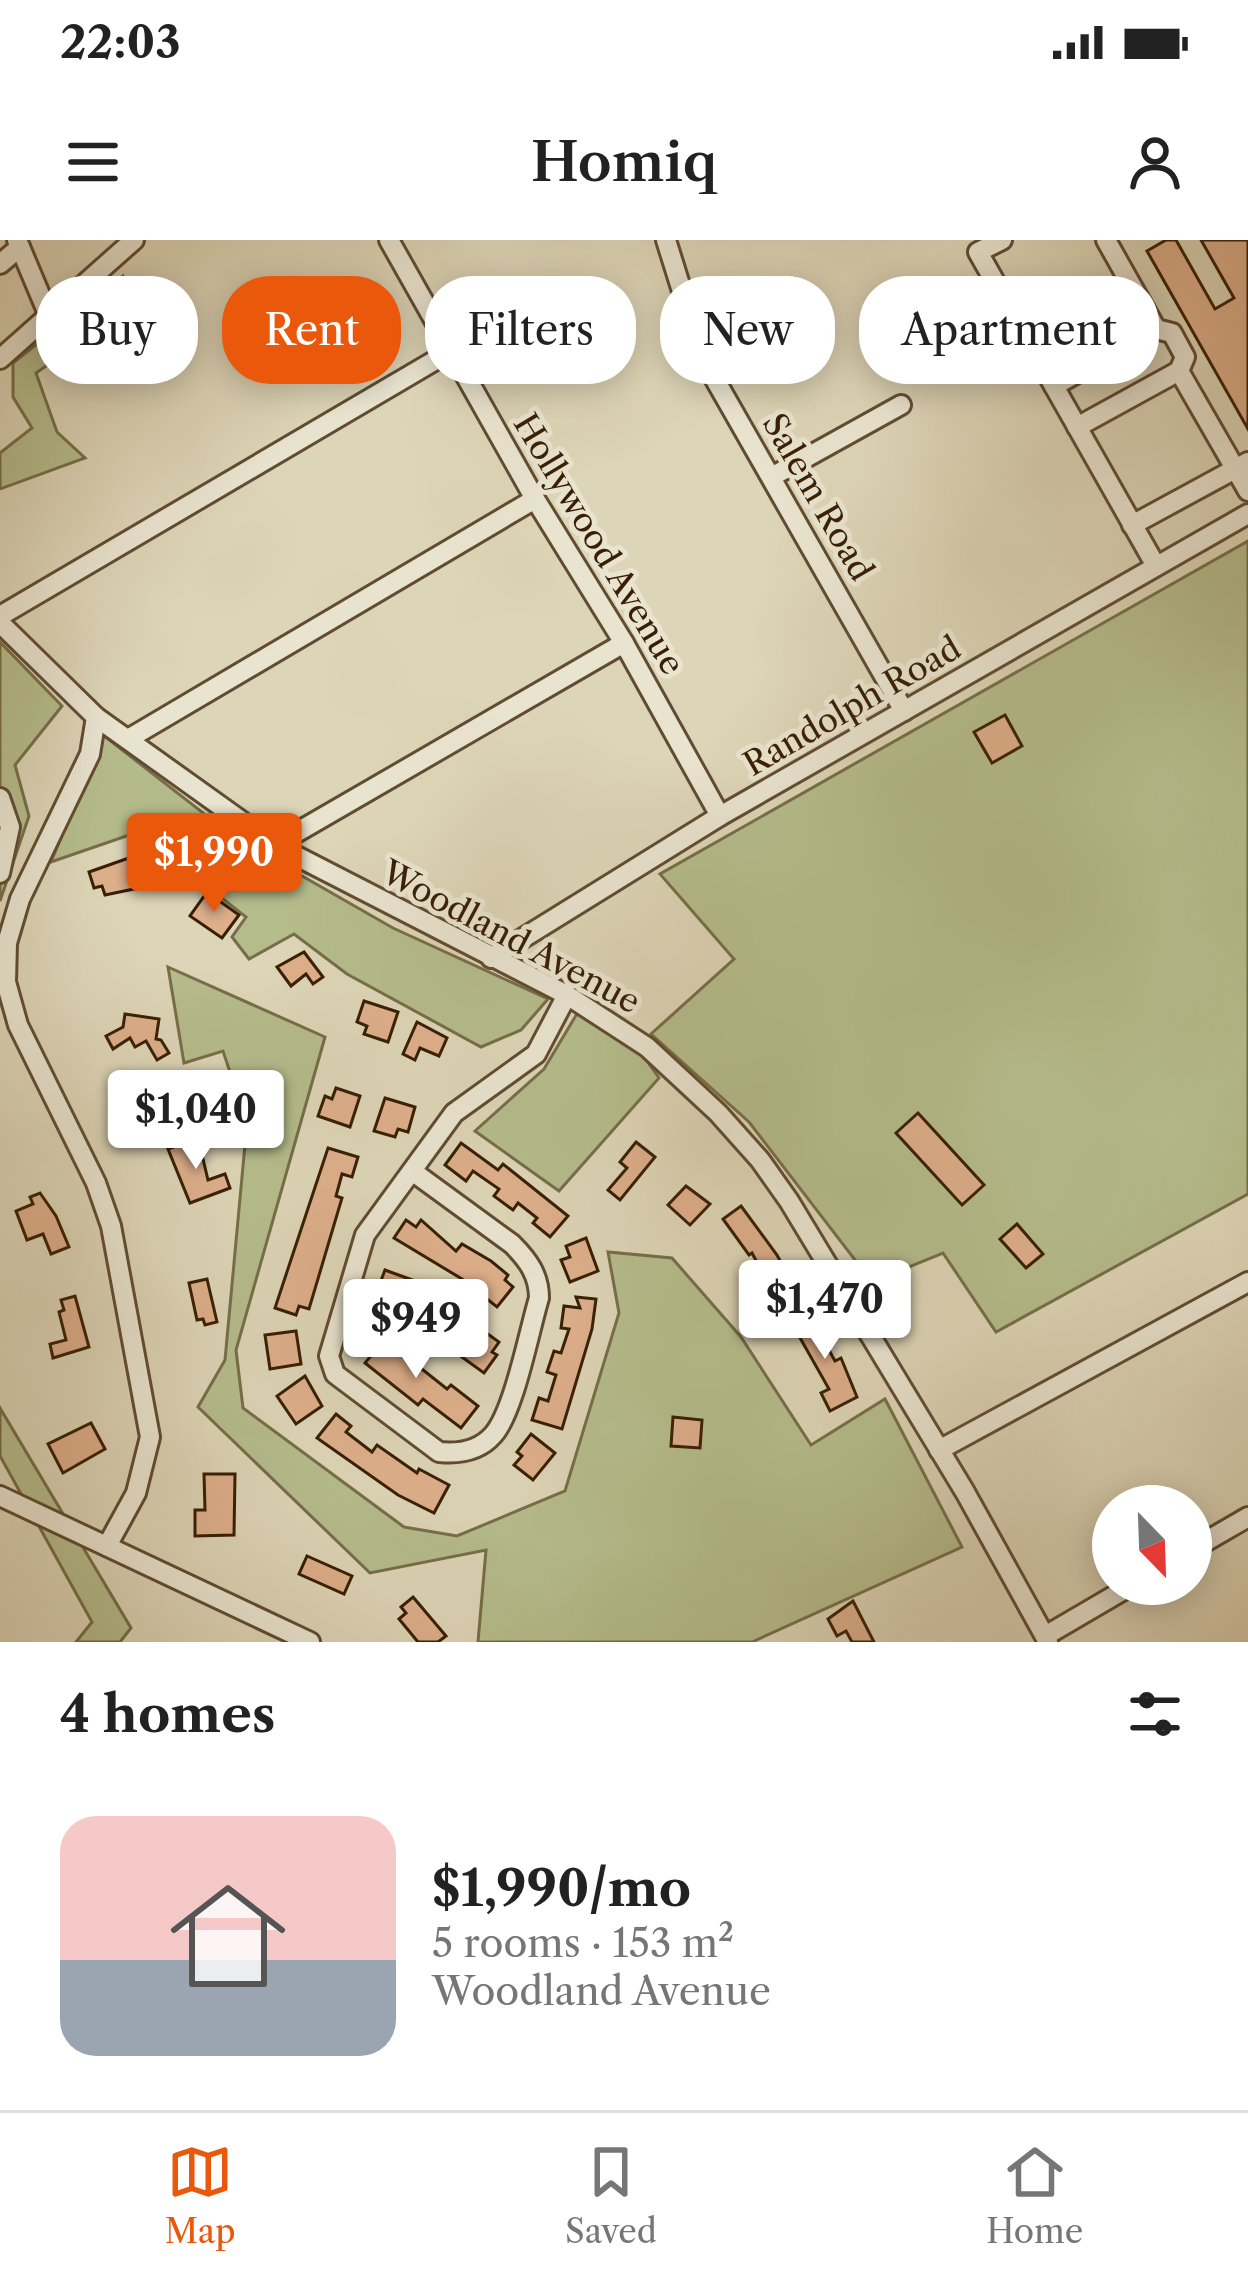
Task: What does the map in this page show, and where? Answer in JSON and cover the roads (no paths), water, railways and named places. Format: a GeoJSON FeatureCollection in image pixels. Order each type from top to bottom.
{"type":"FeatureCollection","features":[{"type":"Feature","properties":{"kind":"street"},"geometry":{"type":"LineString","coordinates":[[94,276],[134,240]]}},
{"type":"Feature","properties":{"kind":"street","name":"Hollywood Avenue"},"geometry":{"type":"LineString","coordinates":[[389,240],[425,303]]}},
{"type":"Feature","properties":{"kind":"street","name":"Salem Road"},"geometry":{"type":"LineString","coordinates":[[666,240],[713,376],[904,711]]}},
{"type":"Feature","properties":{"kind":"street"},"geometry":{"type":"LineString","coordinates":[[1002,240],[978,252],[1156,566]]}},
{"type":"Feature","properties":{"kind":"street"},"geometry":{"type":"LineString","coordinates":[[1106,240],[1126,276]]}},
{"type":"Feature","properties":{"kind":"street"},"geometry":{"type":"LineString","coordinates":[[0,264],[18,243],[36,285]]}},
{"type":"Feature","properties":{"kind":"street"},"geometry":{"type":"LineString","coordinates":[[0,359],[36,327]]}},
{"type":"Feature","properties":{"kind":"street"},"geometry":{"type":"LineString","coordinates":[[1077,427],[1179,371],[1185,357],[1172,333],[1159,330]]}},
{"type":"Feature","properties":{"kind":"street"},"geometry":{"type":"LineString","coordinates":[[0,619],[425,367]]}},
{"type":"Feature","properties":{"kind":"street"},"geometry":{"type":"LineString","coordinates":[[1179,371],[1242,465],[1248,491]]}},
{"type":"Feature","properties":{"kind":"street","name":"Hollywood Avenue"},"geometry":{"type":"LineString","coordinates":[[470,384],[720,816]]}},
{"type":"Feature","properties":{"kind":"street"},"geometry":{"type":"LineString","coordinates":[[1054,386],[1058,384]]}},
{"type":"Feature","properties":{"kind":"street"},"geometry":{"type":"LineString","coordinates":[[773,476],[901,405]]}},
{"type":"Feature","properties":{"kind":"street"},"geometry":{"type":"LineString","coordinates":[[1132,525],[1242,465]]}},
{"type":"Feature","properties":{"kind":"street"},"geometry":{"type":"LineString","coordinates":[[128,739],[535,500]]}},
{"type":"Feature","properties":{"kind":"street","name":"Randolph Road"},"geometry":{"type":"LineString","coordinates":[[491,958],[720,816],[1248,514]]}},
{"type":"Feature","properties":{"kind":"street","name":"Woodland Avenue"},"geometry":{"type":"LineString","coordinates":[[0,619],[96,716],[275,845],[567,995],[647,1047],[694,1089],[760,1160],[939,1450],[1047,1639]]}},
{"type":"Feature","properties":{"kind":"street"},"geometry":{"type":"LineString","coordinates":[[275,845],[624,644]]}},
{"type":"Feature","properties":{"kind":"street"},"geometry":{"type":"LineString","coordinates":[[96,716],[90,754],[20,899],[7,943],[6,982],[18,1025],[96,1183],[111,1226],[146,1413],[150,1437],[145,1466],[136,1493],[106,1546]]}},
{"type":"Feature","properties":{"kind":"street"},"geometry":{"type":"LineString","coordinates":[[0,798],[10,827],[0,873]]}},
{"type":"Feature","properties":{"kind":"street"},"geometry":{"type":"LineString","coordinates":[[412,1171],[512,1244],[526,1258],[539,1285],[505,1416],[482,1444],[455,1454],[440,1452],[335,1374],[328,1356],[365,1235],[454,1113],[536,1054],[567,995]]}},
{"type":"Feature","properties":{"kind":"street"},"geometry":{"type":"LineString","coordinates":[[939,1450],[1248,1282]]}},
{"type":"Feature","properties":{"kind":"street"},"geometry":{"type":"LineString","coordinates":[[0,1496],[310,1642]]}},
{"type":"Feature","properties":{"kind":"street"},"geometry":{"type":"LineString","coordinates":[[1212,1538],[1248,1517]]}},
{"type":"Feature","properties":{"kind":"street"},"geometry":{"type":"LineString","coordinates":[[1047,1639],[1101,1605]]}}]}
